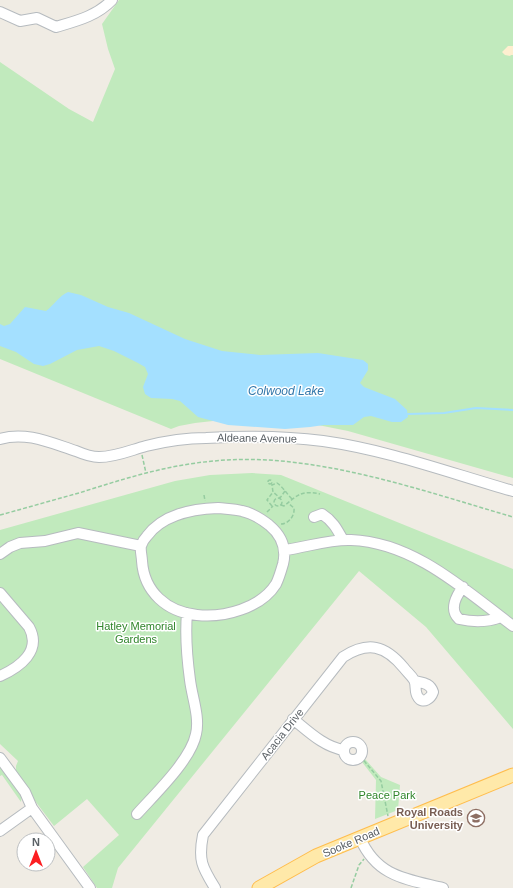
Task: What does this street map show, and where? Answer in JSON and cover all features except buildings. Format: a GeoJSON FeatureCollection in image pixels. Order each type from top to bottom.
{"type":"FeatureCollection","features":[{"type":"Feature","properties":{"kind":"main road","name":"Sooke Road"},"geometry":{"type":"LineString","coordinates":[[260,888],[316,856],[513,775]]}},
{"type":"Feature","properties":{"kind":"street"},"geometry":{"type":"LineString","coordinates":[[0,12],[20,21],[37,18],[56,27],[86,18],[104,8],[112,0]]}},
{"type":"Feature","properties":{"kind":"street","name":"Aldeane Avenue"},"geometry":{"type":"LineString","coordinates":[[0,439],[8,436],[36,438],[98,457],[114,455],[186,438],[241,436],[280,437],[323,441],[383,453],[513,491]]}},
{"type":"Feature","properties":{"kind":"street"},"geometry":{"type":"LineString","coordinates":[[206,509],[242,511],[257,516],[273,528],[282,541],[285,550],[284,561],[279,578],[275,585],[263,598],[245,607],[221,614],[199,615],[187,614],[177,610],[162,601],[149,586],[145,579],[143,570],[141,546],[153,528],[163,521],[182,514],[206,509]]}},
{"type":"Feature","properties":{"kind":"street"},"geometry":{"type":"LineString","coordinates":[[314,517],[322,514],[329,518],[343,540]]}},
{"type":"Feature","properties":{"kind":"street"},"geometry":{"type":"LineString","coordinates":[[0,554],[10,547],[20,543],[45,541],[78,533],[141,546]]}},
{"type":"Feature","properties":{"kind":"street"},"geometry":{"type":"LineString","coordinates":[[285,550],[343,540],[363,541],[394,549],[425,563],[463,587],[513,626]]}},
{"type":"Feature","properties":{"kind":"street"},"geometry":{"type":"LineString","coordinates":[[463,587],[455,602],[456,617],[464,620],[486,620],[501,617]]}},
{"type":"Feature","properties":{"kind":"street"},"geometry":{"type":"LineString","coordinates":[[0,593],[29,627],[34,640],[30,655],[10,672],[0,676]]}},
{"type":"Feature","properties":{"kind":"street"},"geometry":{"type":"LineString","coordinates":[[137,814],[176,771],[186,756],[196,736],[196,721],[186,643],[187,614]]}},
{"type":"Feature","properties":{"kind":"street","name":"Acacia Drive"},"geometry":{"type":"LineString","coordinates":[[215,888],[201,862],[200,851],[203,835],[343,657],[354,650],[367,647],[379,648],[391,654],[415,681]]}},
{"type":"Feature","properties":{"kind":"street"},"geometry":{"type":"LineString","coordinates":[[293,719],[323,742],[335,749],[344,750],[348,744],[356,743],[361,748],[360,756]]}},
{"type":"Feature","properties":{"kind":"street"},"geometry":{"type":"LineString","coordinates":[[0,758],[24,792],[32,808],[90,888]]}},
{"type":"Feature","properties":{"kind":"street"},"geometry":{"type":"LineString","coordinates":[[0,831],[32,808]]}},
{"type":"Feature","properties":{"kind":"street"},"geometry":{"type":"LineString","coordinates":[[360,838],[368,854],[383,868],[396,876],[444,888]]}},
{"type":"Feature","properties":{"kind":"path"},"geometry":{"type":"LineString","coordinates":[[140,448],[146,473]]}},
{"type":"Feature","properties":{"kind":"path"},"geometry":{"type":"LineString","coordinates":[[0,515],[171,467],[215,461],[267,459],[323,467],[378,478],[513,517]]}},
{"type":"Feature","properties":{"kind":"path"},"geometry":{"type":"LineString","coordinates":[[272,506],[267,500],[273,492],[273,484],[277,483],[292,499]]}},
{"type":"Feature","properties":{"kind":"path"},"geometry":{"type":"LineString","coordinates":[[267,512],[275,504],[275,500],[280,498],[285,491]]}},
{"type":"Feature","properties":{"kind":"path"},"geometry":{"type":"LineString","coordinates":[[273,492],[280,498],[282,502],[281,505]]}},
{"type":"Feature","properties":{"kind":"path"},"geometry":{"type":"LineString","coordinates":[[275,504],[278,506],[284,506],[297,495],[308,492],[320,494]]}},
{"type":"Feature","properties":{"kind":"path"},"geometry":{"type":"LineString","coordinates":[[273,528],[287,523],[294,514],[294,508],[288,503]]}},
{"type":"Feature","properties":{"kind":"path"},"geometry":{"type":"LineString","coordinates":[[360,756],[381,781],[390,826]]}},
{"type":"Feature","properties":{"kind":"path"},"geometry":{"type":"LineString","coordinates":[[351,888],[359,865],[368,854]]}},
{"type":"Feature","properties":{"kind":"green space"},"geometry":{"type":"Polygon","coordinates":[[[119,0],[513,0],[513,478],[348,431],[308,423],[231,419],[195,423],[171,429],[0,359],[0,62],[69,109],[93,122],[115,69],[102,24],[119,0]]]}},
{"type":"Feature","properties":{"kind":"green space","name":"Hatley Memorial Gardens"},"geometry":{"type":"Polygon","coordinates":[[[252,473],[281,475],[513,569],[513,729],[426,627],[359,571],[118,868],[112,888],[97,888],[83,867],[119,835],[87,799],[54,826],[29,793],[16,772],[18,761],[0,744],[0,530],[175,481],[210,475],[252,473]]]}},
{"type":"Feature","properties":{"kind":"green space","name":"Peace Park"},"geometry":{"type":"Polygon","coordinates":[[[365,759],[381,777],[400,785],[398,810],[375,819],[376,780],[362,762],[365,759]]]}},
{"type":"Feature","properties":{"kind":"green space"},"geometry":{"type":"Polygon","coordinates":[[[0,761],[22,793],[21,802],[2,775],[0,776],[0,761]]]}},
{"type":"Feature","properties":{"kind":"sand"},"geometry":{"type":"Polygon","coordinates":[[[508,46],[513,46],[513,55],[505,55],[502,52],[508,46]]]}},
{"type":"Feature","properties":{"kind":"water","name":"Colwood Lake"},"geometry":{"type":"Polygon","coordinates":[[[68,292],[81,295],[108,307],[129,313],[185,339],[222,351],[260,355],[318,353],[363,360],[368,364],[368,370],[360,383],[364,387],[395,399],[407,410],[408,417],[401,422],[392,422],[371,416],[364,417],[353,425],[324,425],[285,429],[228,425],[198,417],[180,401],[151,398],[145,394],[143,387],[148,374],[145,367],[114,351],[99,346],[77,350],[43,366],[34,364],[16,352],[0,346],[0,324],[4,326],[10,324],[25,307],[46,311],[68,292]]]}},
{"type":"Feature","properties":{"kind":"waterway"},"geometry":{"type":"LineString","coordinates":[[408,414],[444,413],[476,408],[513,410]]}},
{"type":"Feature","properties":{"kind":"place","name":"Royal Roads University"},"geometry":{"type":"Point","coordinates":[476,818]}}]}
